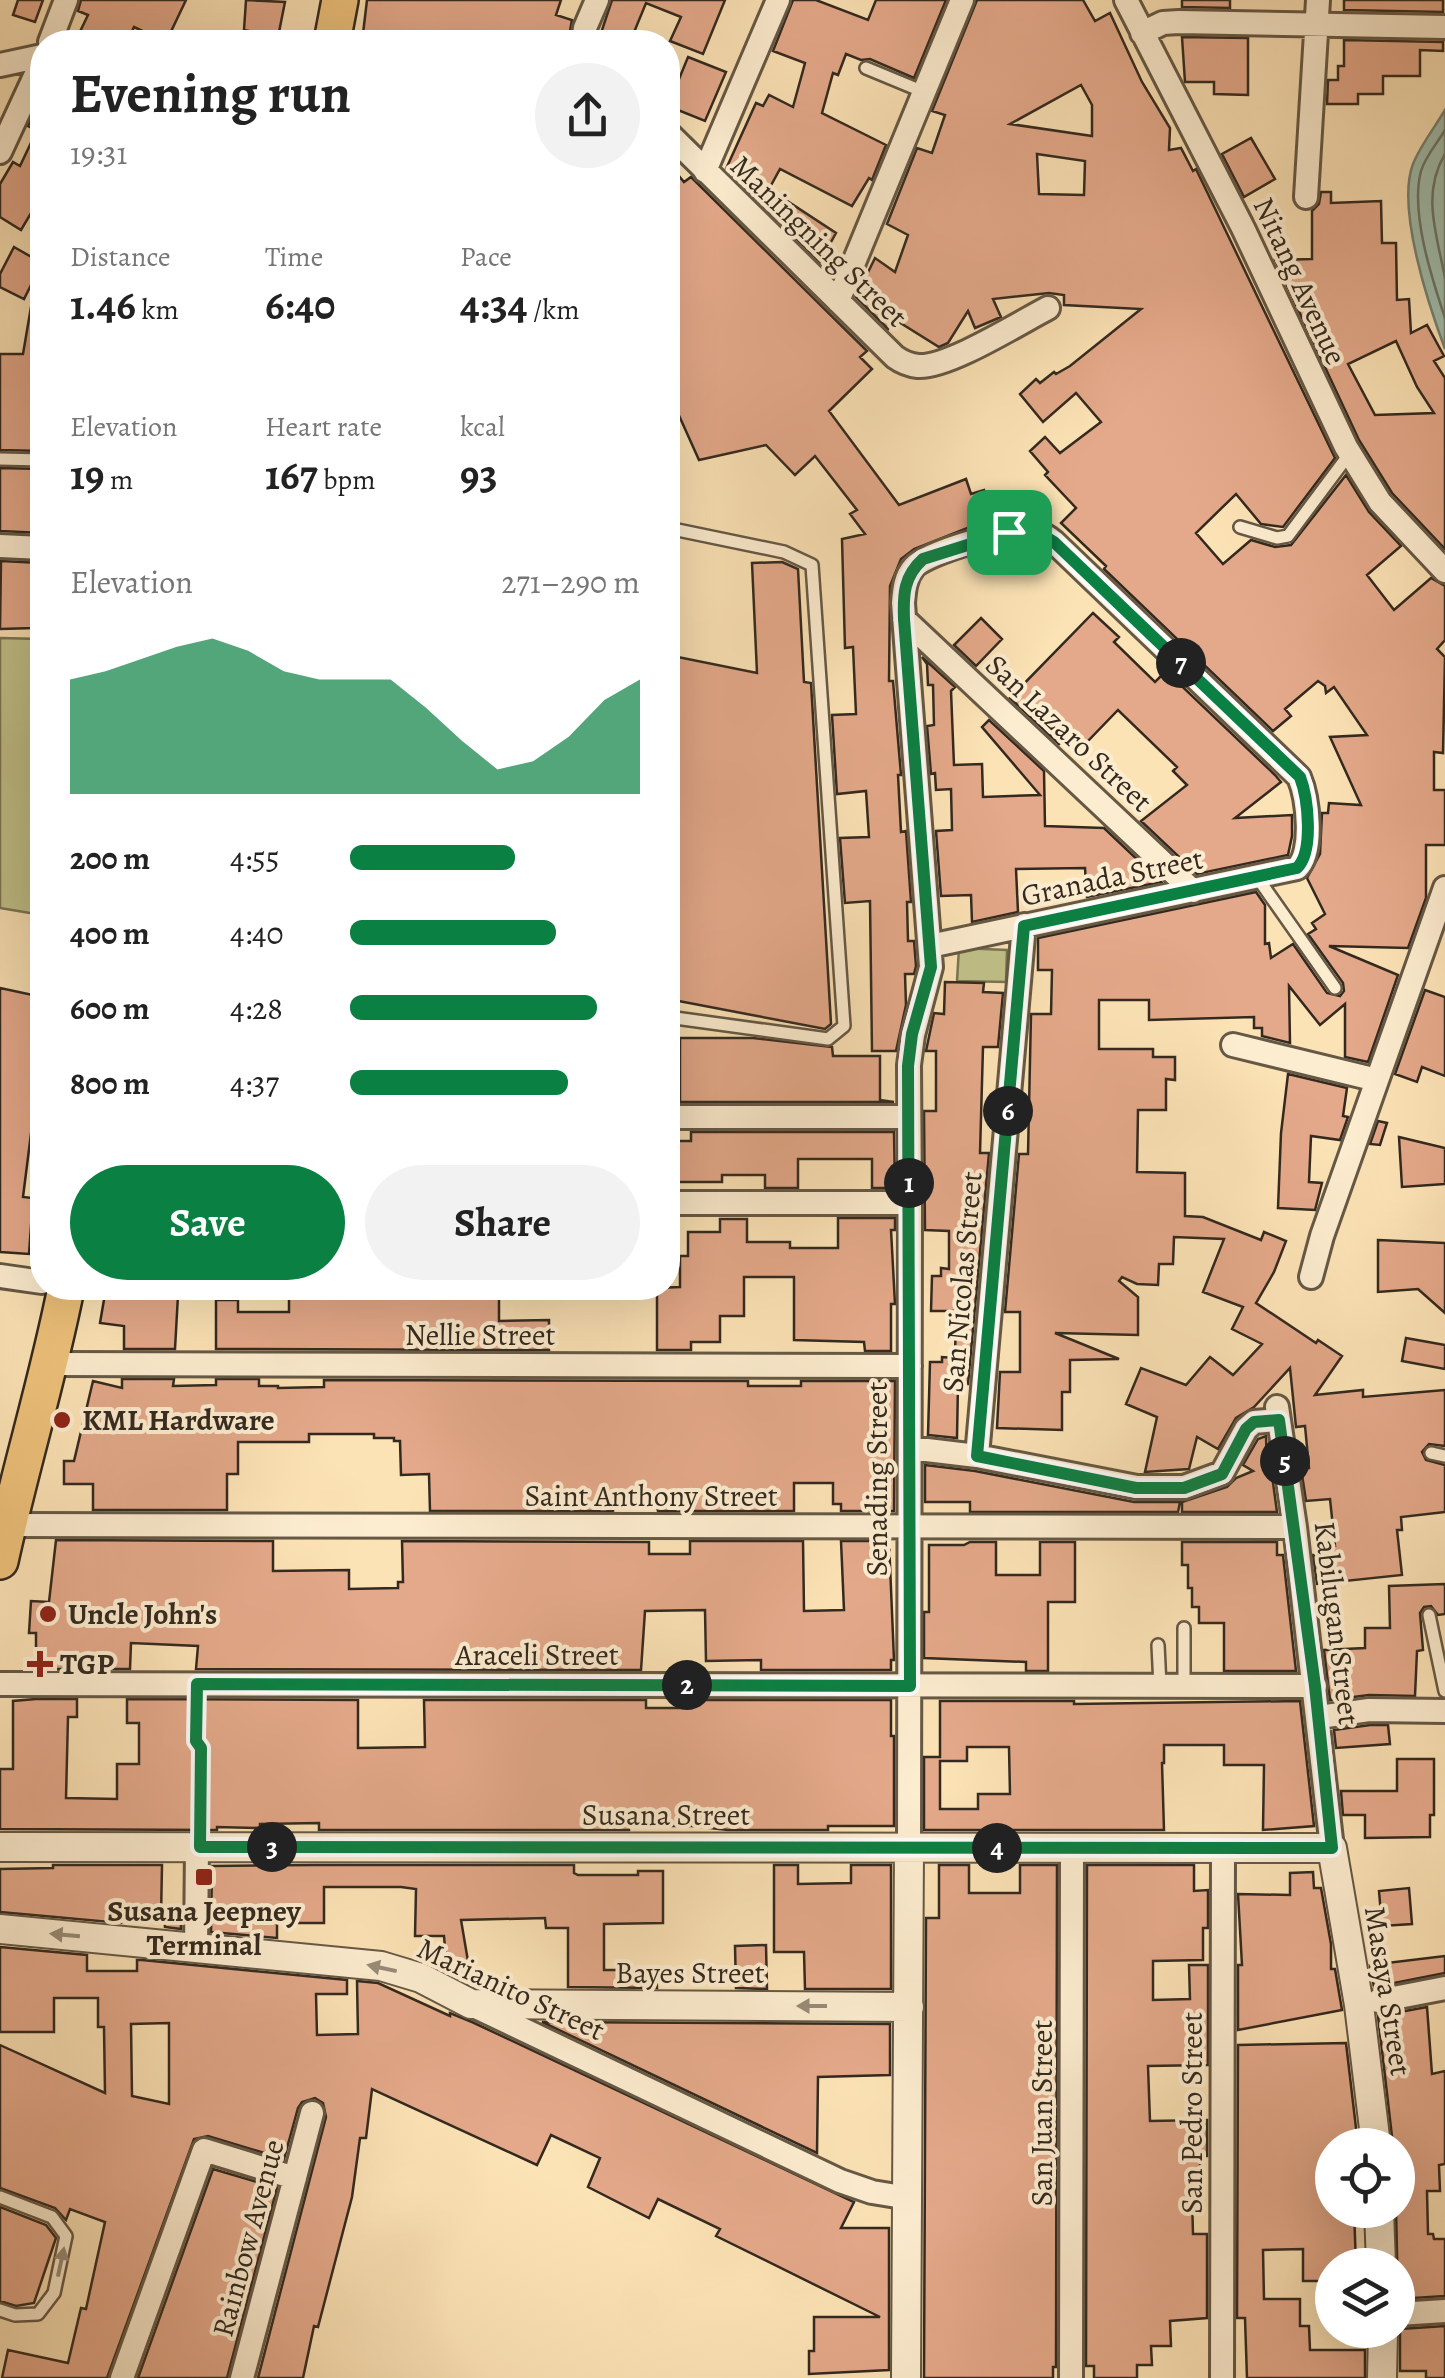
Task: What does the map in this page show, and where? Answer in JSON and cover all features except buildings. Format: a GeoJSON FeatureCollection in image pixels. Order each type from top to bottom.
{"type":"FeatureCollection","features":[{"type":"Feature","properties":{"kind":"main road"},"geometry":{"type":"LineString","coordinates":[[334,30],[340,0]]}},
{"type":"Feature","properties":{"kind":"main road"},"geometry":{"type":"LineString","coordinates":[[0,1561],[64,1300]]}},
{"type":"Feature","properties":{"kind":"street"},"geometry":{"type":"LineString","coordinates":[[55,30],[66,0]]}},
{"type":"Feature","properties":{"kind":"street"},"geometry":{"type":"LineString","coordinates":[[587,30],[597,0]]}},
{"type":"Feature","properties":{"kind":"street"},"geometry":{"type":"LineString","coordinates":[[705,171],[778,0]]}},
{"type":"Feature","properties":{"kind":"street"},"geometry":{"type":"LineString","coordinates":[[838,300],[962,0]]}},
{"type":"Feature","properties":{"kind":"street","name":"Nitang Avenue"},"geometry":{"type":"LineString","coordinates":[[1126,0],[1156,19],[1251,245],[1350,453],[1380,502],[1445,571]]}},
{"type":"Feature","properties":{"kind":"street"},"geometry":{"type":"LineString","coordinates":[[1156,19],[1318,12],[1445,27]]}},
{"type":"Feature","properties":{"kind":"street"},"geometry":{"type":"LineString","coordinates":[[1306,197],[1318,12]]}},
{"type":"Feature","properties":{"kind":"street"},"geometry":{"type":"LineString","coordinates":[[0,65],[30,61]]}},
{"type":"Feature","properties":{"kind":"street"},"geometry":{"type":"LineString","coordinates":[[0,152],[30,86]]}},
{"type":"Feature","properties":{"kind":"street","name":"Maningning Street"},"geometry":{"type":"LineString","coordinates":[[680,146],[895,358],[918,366],[944,362],[1048,308]]}},
{"type":"Feature","properties":{"kind":"street","name":"Senading Street"},"geometry":{"type":"LineString","coordinates":[[906,2378],[910,1686],[907,1117],[912,1034],[928,987],[930,946],[904,619],[905,584],[912,569],[923,559],[1009,532],[1036,531],[1047,536],[1300,777],[1307,800],[1304,862]]}},
{"type":"Feature","properties":{"kind":"street"},"geometry":{"type":"LineString","coordinates":[[0,546],[30,547]]}},
{"type":"Feature","properties":{"kind":"street","name":"San Lazaro Street"},"geometry":{"type":"LineString","coordinates":[[904,619],[1193,892]]}},
{"type":"Feature","properties":{"kind":"street","name":"Granada Street"},"geometry":{"type":"LineString","coordinates":[[930,946],[1193,892],[1297,868],[1304,862]]}},
{"type":"Feature","properties":{"kind":"street"},"geometry":{"type":"LineString","coordinates":[[1311,1277],[1445,888]]}},
{"type":"Feature","properties":{"kind":"street","name":"San Nicolas Street"},"geometry":{"type":"LineString","coordinates":[[977,1456],[1024,926]]}},
{"type":"Feature","properties":{"kind":"street"},"geometry":{"type":"LineString","coordinates":[[1233,1045],[1377,1080]]}},
{"type":"Feature","properties":{"kind":"street"},"geometry":{"type":"LineString","coordinates":[[680,1117],[907,1117]]}},
{"type":"Feature","properties":{"kind":"street"},"geometry":{"type":"LineString","coordinates":[[680,1203],[910,1204]]}},
{"type":"Feature","properties":{"kind":"street"},"geometry":{"type":"LineString","coordinates":[[0,1276],[30,1280]]}},
{"type":"Feature","properties":{"kind":"street","name":"Nellie Street"},"geometry":{"type":"LineString","coordinates":[[51,1364],[910,1366]]}},
{"type":"Feature","properties":{"kind":"street","name":"Kabilugan Street"},"geometry":{"type":"LineString","coordinates":[[977,1456],[1136,1488],[1173,1489],[1222,1474],[1246,1429],[1278,1414],[1315,1686],[1332,1848]]}},
{"type":"Feature","properties":{"kind":"street"},"geometry":{"type":"LineString","coordinates":[[910,1448],[977,1456]]}},
{"type":"Feature","properties":{"kind":"street","name":"Saint Anthony Street"},"geometry":{"type":"LineString","coordinates":[[8,1525],[1295,1527]]}},
{"type":"Feature","properties":{"kind":"street","name":"Araceli Street"},"geometry":{"type":"LineString","coordinates":[[0,1684],[1315,1686]]}},
{"type":"Feature","properties":{"kind":"street"},"geometry":{"type":"LineString","coordinates":[[1318,1716],[1368,1710],[1445,1711]]}},
{"type":"Feature","properties":{"kind":"street","name":"Susana Street"},"geometry":{"type":"LineString","coordinates":[[0,1846],[1332,1848]]}},
{"type":"Feature","properties":{"kind":"street"},"geometry":{"type":"LineString","coordinates":[[196,1948],[199,1847]]}},
{"type":"Feature","properties":{"kind":"street","name":"San Juan Street"},"geometry":{"type":"LineString","coordinates":[[1071,2378],[1072,1848]]}},
{"type":"Feature","properties":{"kind":"street","name":"San Pedro Street"},"geometry":{"type":"LineString","coordinates":[[1222,2378],[1223,1848]]}},
{"type":"Feature","properties":{"kind":"street","name":"Masaya Street"},"geometry":{"type":"LineString","coordinates":[[1332,1848],[1369,2003],[1375,2128]]}},
{"type":"Feature","properties":{"kind":"street","name":"Marianito Street"},"geometry":{"type":"LineString","coordinates":[[0,1929],[381,1966],[421,1978],[840,2180],[872,2192],[908,2198]]}},
{"type":"Feature","properties":{"kind":"street"},"geometry":{"type":"LineString","coordinates":[[1369,2003],[1445,1988]]}},
{"type":"Feature","properties":{"kind":"street","name":"Bayes Street"},"geometry":{"type":"LineString","coordinates":[[471,2004],[909,2007]]}},
{"type":"Feature","properties":{"kind":"street","name":"Rainbow Avenue"},"geometry":{"type":"LineString","coordinates":[[242,2378],[312,2113]]}},
{"type":"Feature","properties":{"kind":"street"},"geometry":{"type":"LineString","coordinates":[[122,2378],[204,2150],[295,2178]]}},
{"type":"Feature","properties":{"kind":"street"},"geometry":{"type":"LineString","coordinates":[[1415,2313],[1445,2312]]}},
{"type":"Feature","properties":{"kind":"street"},"geometry":{"type":"LineString","coordinates":[[1382,2378],[1383,2348]]}},
{"type":"Feature","properties":{"kind":"lane"},"geometry":{"type":"LineString","coordinates":[[866,68],[924,92]]}},
{"type":"Feature","properties":{"kind":"lane"},"geometry":{"type":"LineString","coordinates":[[1240,527],[1277,538],[1288,536],[1350,453]]}},
{"type":"Feature","properties":{"kind":"lane"},"geometry":{"type":"LineString","coordinates":[[0,459],[30,460]]}},
{"type":"Feature","properties":{"kind":"lane"},"geometry":{"type":"LineString","coordinates":[[680,530],[784,552],[812,565],[844,1026],[828,1038],[680,1020]]}},
{"type":"Feature","properties":{"kind":"lane"},"geometry":{"type":"LineString","coordinates":[[1257,877],[1335,988]]}},
{"type":"Feature","properties":{"kind":"lane"},"geometry":{"type":"LineString","coordinates":[[1431,1454],[1445,1456]]}},
{"type":"Feature","properties":{"kind":"lane"},"geometry":{"type":"LineString","coordinates":[[1429,1615],[1445,1691]]}},
{"type":"Feature","properties":{"kind":"lane"},"geometry":{"type":"LineString","coordinates":[[1172,1686],[1184,1628]]}},
{"type":"Feature","properties":{"kind":"lane"},"geometry":{"type":"LineString","coordinates":[[1158,1645],[1172,1686]]}},
{"type":"Feature","properties":{"kind":"lane"},"geometry":{"type":"LineString","coordinates":[[0,2197],[52,2217],[66,2236],[54,2292],[38,2314],[15,2316],[0,2310]]}},
{"type":"Feature","properties":{"kind":"path"},"geometry":{"type":"LineString","coordinates":[[197,1684],[196,1741],[201,1748],[199,1847]]}},
{"type":"Feature","properties":{"kind":"green space"},"geometry":{"type":"Polygon","coordinates":[[[0,638],[30,639],[30,913],[0,908],[0,638]]]}},
{"type":"Feature","properties":{"kind":"green space"},"geometry":{"type":"Polygon","coordinates":[[[959,948],[1007,950],[1006,982],[957,981],[959,948]]]}},
{"type":"Feature","properties":{"kind":"water"},"geometry":{"type":"Polygon","coordinates":[[[1445,110],[1445,349],[1411,231],[1409,183],[1413,164],[1445,110]]]}},
{"type":"Feature","properties":{"kind":"place","name":"KML Hardware"},"geometry":{"type":"Point","coordinates":[62,1420]}},
{"type":"Feature","properties":{"kind":"place","name":"Uncle John's"},"geometry":{"type":"Point","coordinates":[48,1614]}},
{"type":"Feature","properties":{"kind":"place","name":"TGP"},"geometry":{"type":"Point","coordinates":[40,1664]}},
{"type":"Feature","properties":{"kind":"place","name":"Susana Jeepney Terminal"},"geometry":{"type":"Point","coordinates":[204,1877]}},
{"type":"Feature","properties":{"kind":"route"},"geometry":{"type":"LineString","coordinates":[[1036,531],[1047,536],[1300,777],[1307,800],[1306,852],[1304,862],[1297,868],[1024,926],[977,1456],[1136,1488],[1184,1488],[1222,1474],[1246,1429],[1254,1422],[1279,1420],[1315,1686],[1332,1848],[200,1847],[197,1684],[910,1686],[908,1066],[912,1034],[931,967],[903,604],[905,584],[912,569],[923,559],[1009,532],[1036,531]]}}]}
